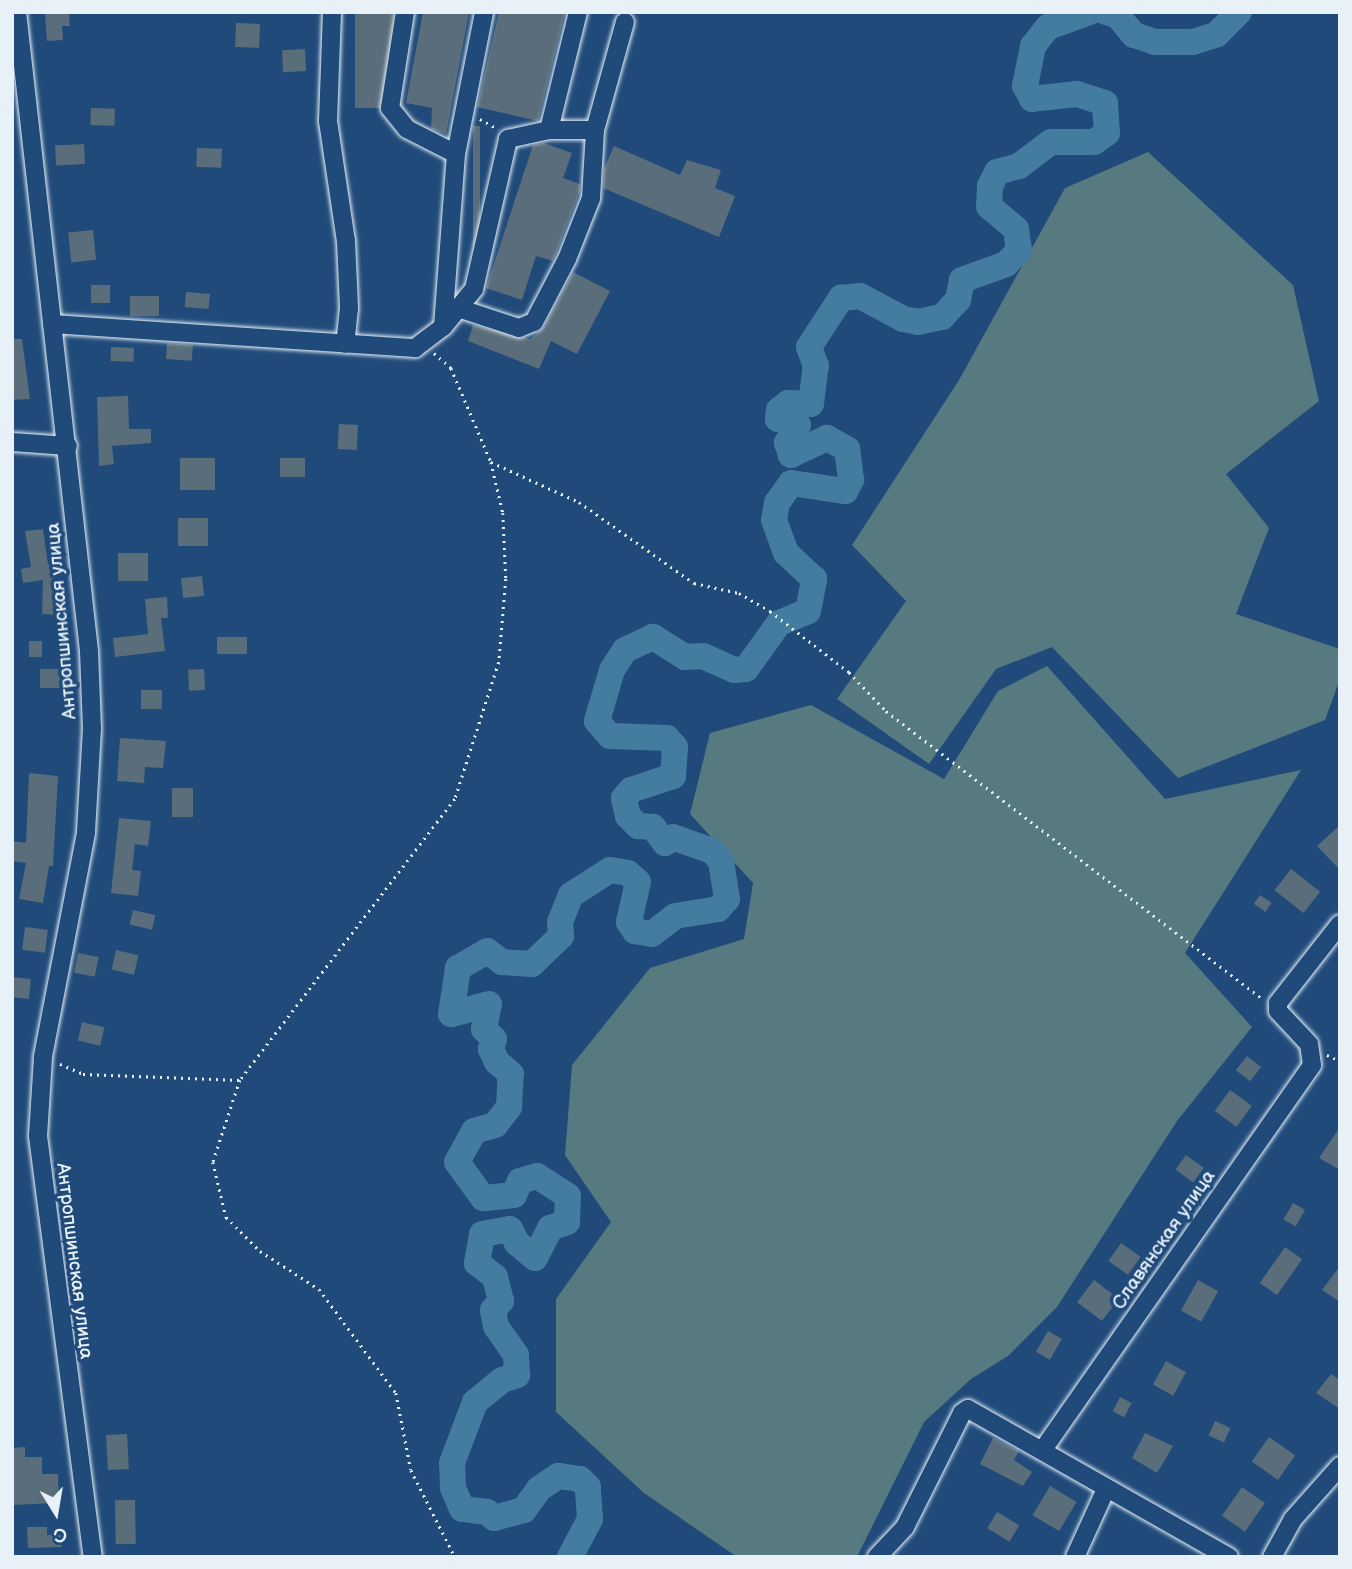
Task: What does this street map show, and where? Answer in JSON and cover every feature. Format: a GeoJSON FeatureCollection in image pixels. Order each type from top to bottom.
{"type":"FeatureCollection","features":[{"type":"Feature","properties":{"kind":"street","name":"Антропшинская улица"},"geometry":{"type":"LineString","coordinates":[[17,12],[68,446],[92,727],[86,833],[43,1057],[38,1136],[93,1557]]}},
{"type":"Feature","properties":{"kind":"street"},"geometry":{"type":"LineString","coordinates":[[332,12],[328,121],[346,242],[349,308],[345,344]]}},
{"type":"Feature","properties":{"kind":"street"},"geometry":{"type":"LineString","coordinates":[[405,12],[390,108],[407,129],[456,154]]}},
{"type":"Feature","properties":{"kind":"street"},"geometry":{"type":"LineString","coordinates":[[443,327],[456,154],[484,12]]}},
{"type":"Feature","properties":{"kind":"street"},"geometry":{"type":"LineString","coordinates":[[549,130],[578,12]]}},
{"type":"Feature","properties":{"kind":"street"},"geometry":{"type":"LineString","coordinates":[[458,309],[519,328],[534,322],[567,260],[591,198],[594,130],[625,22]]}},
{"type":"Feature","properties":{"kind":"street"},"geometry":{"type":"LineString","coordinates":[[52,324],[415,348],[443,327],[474,289],[508,139],[549,130],[594,130]]}},
{"type":"Feature","properties":{"kind":"street"},"geometry":{"type":"LineString","coordinates":[[12,442],[68,446]]}},
{"type":"Feature","properties":{"kind":"street"},"geometry":{"type":"LineString","coordinates":[[1279,1011],[1281,994],[1340,923]]}},
{"type":"Feature","properties":{"kind":"street","name":"Славянская улица"},"geometry":{"type":"LineString","coordinates":[[1044,1448],[1312,1065],[1313,1054],[1279,1011]]}},
{"type":"Feature","properties":{"kind":"street"},"geometry":{"type":"LineString","coordinates":[[877,1557],[905,1527],[962,1413],[976,1410],[1044,1448],[1106,1489],[1229,1557]]}},
{"type":"Feature","properties":{"kind":"street"},"geometry":{"type":"LineString","coordinates":[[1272,1557],[1293,1519],[1340,1466]]}},
{"type":"Feature","properties":{"kind":"street"},"geometry":{"type":"LineString","coordinates":[[1075,1557],[1106,1489]]}},
{"type":"Feature","properties":{"kind":"path"},"geometry":{"type":"LineString","coordinates":[[462,115],[492,124],[508,139]]}},
{"type":"Feature","properties":{"kind":"path"},"geometry":{"type":"LineString","coordinates":[[415,348],[442,356],[451,368],[491,462],[504,539],[499,662],[455,799],[240,1080],[213,1162],[226,1217],[260,1251],[319,1289],[396,1394],[411,1470],[455,1557]]}},
{"type":"Feature","properties":{"kind":"path"},"geometry":{"type":"LineString","coordinates":[[491,462],[579,502],[694,583],[739,593],[774,614],[849,673],[886,711],[1279,1011]]}},
{"type":"Feature","properties":{"kind":"path"},"geometry":{"type":"LineString","coordinates":[[43,1057],[83,1074],[240,1080]]}},
{"type":"Feature","properties":{"kind":"green space"},"geometry":{"type":"Polygon","coordinates":[[[1148,152],[1293,285],[1319,401],[1226,474],[1269,528],[1236,614],[1340,649],[1340,679],[1325,720],[1178,778],[1052,647],[996,669],[929,764],[837,699],[906,601],[852,545],[959,380],[1065,188],[1148,152]]]}},
{"type":"Feature","properties":{"kind":"green space"},"geometry":{"type":"Polygon","coordinates":[[[1047,666],[1165,799],[1301,770],[1185,953],[1252,1027],[1177,1121],[1057,1307],[1008,1356],[971,1379],[924,1422],[857,1557],[737,1557],[644,1493],[556,1412],[556,1299],[611,1222],[565,1155],[572,1065],[650,968],[744,939],[753,883],[690,814],[710,733],[811,705],[944,779],[998,691],[1047,666]]]}},
{"type":"Feature","properties":{"kind":"building"},"geometry":{"type":"Polygon","coordinates":[[[355,12],[393,12],[393,108],[355,108],[355,12]]]}},
{"type":"Feature","properties":{"kind":"building"},"geometry":{"type":"Polygon","coordinates":[[[423,12],[469,12],[446,134],[431,129],[432,108],[406,103],[423,12]]]}},
{"type":"Feature","properties":{"kind":"building"},"geometry":{"type":"Polygon","coordinates":[[[499,12],[565,12],[538,121],[477,107],[499,12]]]}},
{"type":"Feature","properties":{"kind":"building"},"geometry":{"type":"Polygon","coordinates":[[[69,13],[70,26],[62,26],[63,40],[47,41],[45,14],[69,13]]]}},
{"type":"Feature","properties":{"kind":"building"},"geometry":{"type":"Polygon","coordinates":[[[236,23],[260,24],[259,48],[235,47],[236,23]]]}},
{"type":"Feature","properties":{"kind":"building"},"geometry":{"type":"Polygon","coordinates":[[[305,49],[306,71],[283,72],[282,50],[305,49]]]}},
{"type":"Feature","properties":{"kind":"building"},"geometry":{"type":"Polygon","coordinates":[[[91,108],[115,109],[114,126],[90,125],[91,108]]]}},
{"type":"Feature","properties":{"kind":"building"},"geometry":{"type":"Polygon","coordinates":[[[473,126],[480,126],[480,279],[473,279],[473,126]]]}},
{"type":"Feature","properties":{"kind":"building"},"geometry":{"type":"Polygon","coordinates":[[[544,143],[572,153],[563,178],[580,184],[580,191],[553,261],[536,256],[522,300],[486,288],[533,145],[544,143]]]}},
{"type":"Feature","properties":{"kind":"building"},"geometry":{"type":"Polygon","coordinates":[[[84,144],[85,164],[56,165],[55,146],[84,144]]]}},
{"type":"Feature","properties":{"kind":"building"},"geometry":{"type":"Polygon","coordinates":[[[614,146],[680,175],[687,160],[721,170],[715,188],[735,196],[719,237],[603,188],[604,169],[614,146]]]}},
{"type":"Feature","properties":{"kind":"building"},"geometry":{"type":"Polygon","coordinates":[[[197,148],[222,149],[221,168],[196,167],[197,148]]]}},
{"type":"Feature","properties":{"kind":"building"},"geometry":{"type":"Polygon","coordinates":[[[93,230],[96,260],[71,262],[68,233],[93,230]]]}},
{"type":"Feature","properties":{"kind":"building"},"geometry":{"type":"Polygon","coordinates":[[[573,272],[610,291],[577,354],[551,341],[539,369],[468,341],[473,325],[530,339],[544,327],[573,272]]]}},
{"type":"Feature","properties":{"kind":"building"},"geometry":{"type":"Polygon","coordinates":[[[91,285],[110,285],[110,303],[91,303],[91,285]]]}},
{"type":"Feature","properties":{"kind":"building"},"geometry":{"type":"Polygon","coordinates":[[[186,292],[210,294],[209,309],[185,307],[186,292]]]}},
{"type":"Feature","properties":{"kind":"building"},"geometry":{"type":"Polygon","coordinates":[[[130,296],[159,296],[159,316],[130,316],[130,296]]]}},
{"type":"Feature","properties":{"kind":"building"},"geometry":{"type":"Polygon","coordinates":[[[12,339],[22,339],[30,399],[12,400],[12,339]]]}},
{"type":"Feature","properties":{"kind":"building"},"geometry":{"type":"Polygon","coordinates":[[[167,343],[193,345],[192,361],[166,359],[167,343]]]}},
{"type":"Feature","properties":{"kind":"building"},"geometry":{"type":"Polygon","coordinates":[[[111,347],[134,348],[133,362],[111,361],[111,347]]]}},
{"type":"Feature","properties":{"kind":"building"},"geometry":{"type":"Polygon","coordinates":[[[128,396],[129,429],[151,429],[151,443],[112,446],[114,464],[99,466],[97,397],[128,396]]]}},
{"type":"Feature","properties":{"kind":"building"},"geometry":{"type":"Polygon","coordinates":[[[339,424],[358,425],[357,450],[338,449],[339,424]]]}},
{"type":"Feature","properties":{"kind":"building"},"geometry":{"type":"Polygon","coordinates":[[[180,458],[215,458],[215,490],[180,490],[180,458]]]}},
{"type":"Feature","properties":{"kind":"building"},"geometry":{"type":"Polygon","coordinates":[[[280,458],[305,458],[305,477],[280,477],[280,458]]]}},
{"type":"Feature","properties":{"kind":"building"},"geometry":{"type":"Polygon","coordinates":[[[178,518],[208,518],[208,546],[178,546],[178,518]]]}},
{"type":"Feature","properties":{"kind":"building"},"geometry":{"type":"Polygon","coordinates":[[[43,529],[48,564],[55,563],[59,615],[42,614],[43,580],[23,583],[21,569],[31,567],[25,531],[43,529]]]}},
{"type":"Feature","properties":{"kind":"building"},"geometry":{"type":"Polygon","coordinates":[[[118,553],[148,553],[148,581],[118,581],[118,553]]]}},
{"type":"Feature","properties":{"kind":"building"},"geometry":{"type":"Polygon","coordinates":[[[202,576],[204,596],[183,598],[181,578],[202,576]]]}},
{"type":"Feature","properties":{"kind":"building"},"geometry":{"type":"Polygon","coordinates":[[[167,597],[168,618],[161,618],[165,651],[115,657],[113,638],[148,634],[145,599],[167,597]]]}},
{"type":"Feature","properties":{"kind":"building"},"geometry":{"type":"Polygon","coordinates":[[[217,637],[247,637],[247,654],[217,654],[217,637]]]}},
{"type":"Feature","properties":{"kind":"building"},"geometry":{"type":"Polygon","coordinates":[[[29,641],[42,641],[42,657],[29,657],[29,641]]]}},
{"type":"Feature","properties":{"kind":"building"},"geometry":{"type":"Polygon","coordinates":[[[40,669],[60,669],[60,688],[40,688],[40,669]]]}},
{"type":"Feature","properties":{"kind":"building"},"geometry":{"type":"Polygon","coordinates":[[[204,669],[205,690],[189,691],[188,670],[204,669]]]}},
{"type":"Feature","properties":{"kind":"building"},"geometry":{"type":"Polygon","coordinates":[[[141,690],[162,690],[162,709],[141,709],[141,690]]]}},
{"type":"Feature","properties":{"kind":"building"},"geometry":{"type":"Polygon","coordinates":[[[120,738],[166,741],[163,768],[145,767],[144,783],[117,781],[120,738]]]}},
{"type":"Feature","properties":{"kind":"building"},"geometry":{"type":"Polygon","coordinates":[[[29,773],[58,776],[53,866],[49,866],[43,903],[19,899],[26,863],[12,861],[12,841],[26,843],[29,773]]]}},
{"type":"Feature","properties":{"kind":"building"},"geometry":{"type":"Polygon","coordinates":[[[172,788],[193,788],[193,817],[172,817],[172,788]]]}},
{"type":"Feature","properties":{"kind":"building"},"geometry":{"type":"Polygon","coordinates":[[[119,818],[151,821],[148,846],[135,844],[132,870],[141,871],[138,896],[111,893],[119,818]]]}},
{"type":"Feature","properties":{"kind":"building"},"geometry":{"type":"Polygon","coordinates":[[[1340,825],[1340,870],[1317,846],[1340,825]]]}},
{"type":"Feature","properties":{"kind":"building"},"geometry":{"type":"Polygon","coordinates":[[[1291,869],[1320,892],[1304,913],[1274,890],[1291,869]]]}},
{"type":"Feature","properties":{"kind":"building"},"geometry":{"type":"Polygon","coordinates":[[[1260,895],[1272,903],[1265,912],[1254,904],[1260,895]]]}},
{"type":"Feature","properties":{"kind":"building"},"geometry":{"type":"Polygon","coordinates":[[[133,910],[155,915],[152,930],[130,925],[133,910]]]}},
{"type":"Feature","properties":{"kind":"building"},"geometry":{"type":"Polygon","coordinates":[[[25,927],[48,930],[45,953],[22,950],[25,927]]]}},
{"type":"Feature","properties":{"kind":"building"},"geometry":{"type":"Polygon","coordinates":[[[116,950],[138,955],[134,975],[112,969],[116,950]]]}},
{"type":"Feature","properties":{"kind":"building"},"geometry":{"type":"Polygon","coordinates":[[[78,953],[99,957],[95,977],[74,973],[78,953]]]}},
{"type":"Feature","properties":{"kind":"building"},"geometry":{"type":"Polygon","coordinates":[[[12,977],[31,979],[29,999],[12,997],[12,977]]]}},
{"type":"Feature","properties":{"kind":"building"},"geometry":{"type":"Polygon","coordinates":[[[82,1022],[104,1027],[100,1046],[78,1041],[82,1022]]]}},
{"type":"Feature","properties":{"kind":"building"},"geometry":{"type":"Polygon","coordinates":[[[1247,1056],[1261,1067],[1250,1081],[1236,1070],[1247,1056]]]}},
{"type":"Feature","properties":{"kind":"building"},"geometry":{"type":"Polygon","coordinates":[[[1230,1090],[1252,1106],[1237,1127],[1215,1111],[1230,1090]]]}},
{"type":"Feature","properties":{"kind":"building"},"geometry":{"type":"Polygon","coordinates":[[[1340,1127],[1340,1170],[1319,1158],[1340,1127]]]}},
{"type":"Feature","properties":{"kind":"building"},"geometry":{"type":"Polygon","coordinates":[[[1186,1155],[1204,1168],[1193,1182],[1175,1170],[1186,1155]]]}},
{"type":"Feature","properties":{"kind":"building"},"geometry":{"type":"Polygon","coordinates":[[[1293,1203],[1305,1210],[1296,1226],[1284,1219],[1293,1203]]]}},
{"type":"Feature","properties":{"kind":"building"},"geometry":{"type":"Polygon","coordinates":[[[1121,1243],[1141,1257],[1128,1275],[1108,1261],[1121,1243]]]}},
{"type":"Feature","properties":{"kind":"building"},"geometry":{"type":"Polygon","coordinates":[[[1285,1247],[1302,1259],[1277,1295],[1260,1283],[1285,1247]]]}},
{"type":"Feature","properties":{"kind":"building"},"geometry":{"type":"Polygon","coordinates":[[[1340,1266],[1340,1302],[1322,1290],[1340,1266]]]}},
{"type":"Feature","properties":{"kind":"building"},"geometry":{"type":"Polygon","coordinates":[[[1094,1280],[1119,1299],[1102,1321],[1077,1302],[1094,1280]]]}},
{"type":"Feature","properties":{"kind":"building"},"geometry":{"type":"Polygon","coordinates":[[[1198,1280],[1218,1291],[1201,1322],[1181,1311],[1198,1280]]]}},
{"type":"Feature","properties":{"kind":"building"},"geometry":{"type":"Polygon","coordinates":[[[1048,1331],[1062,1339],[1050,1360],[1036,1352],[1048,1331]]]}},
{"type":"Feature","properties":{"kind":"building"},"geometry":{"type":"Polygon","coordinates":[[[1166,1361],[1186,1372],[1173,1396],[1153,1385],[1166,1361]]]}},
{"type":"Feature","properties":{"kind":"building"},"geometry":{"type":"Polygon","coordinates":[[[1331,1374],[1340,1380],[1340,1409],[1316,1393],[1331,1374]]]}},
{"type":"Feature","properties":{"kind":"building"},"geometry":{"type":"Polygon","coordinates":[[[1120,1397],[1132,1403],[1124,1417],[1113,1411],[1120,1397]]]}},
{"type":"Feature","properties":{"kind":"building"},"geometry":{"type":"Polygon","coordinates":[[[1215,1421],[1231,1428],[1224,1443],[1208,1436],[1215,1421]]]}},
{"type":"Feature","properties":{"kind":"building"},"geometry":{"type":"Polygon","coordinates":[[[1145,1433],[1173,1446],[1157,1473],[1132,1458],[1145,1433]]]}},
{"type":"Feature","properties":{"kind":"building"},"geometry":{"type":"Polygon","coordinates":[[[127,1434],[129,1469],[108,1470],[106,1435],[127,1434]]]}},
{"type":"Feature","properties":{"kind":"building"},"geometry":{"type":"Polygon","coordinates":[[[1269,1437],[1295,1455],[1278,1480],[1252,1462],[1269,1437]]]}},
{"type":"Feature","properties":{"kind":"building"},"geometry":{"type":"Polygon","coordinates":[[[993,1438],[1019,1451],[1014,1460],[1032,1472],[1023,1486],[980,1464],[993,1438]]]}},
{"type":"Feature","properties":{"kind":"building"},"geometry":{"type":"Polygon","coordinates":[[[25,1447],[25,1457],[42,1457],[42,1474],[58,1474],[59,1503],[12,1505],[12,1448],[25,1447]]]}},
{"type":"Feature","properties":{"kind":"building"},"geometry":{"type":"Polygon","coordinates":[[[1050,1486],[1077,1502],[1059,1531],[1032,1515],[1050,1486]]]}},
{"type":"Feature","properties":{"kind":"building"},"geometry":{"type":"Polygon","coordinates":[[[1242,1487],[1265,1503],[1245,1532],[1222,1516],[1242,1487]]]}},
{"type":"Feature","properties":{"kind":"building"},"geometry":{"type":"Polygon","coordinates":[[[115,1500],[135,1500],[136,1544],[116,1544],[115,1500]]]}},
{"type":"Feature","properties":{"kind":"building"},"geometry":{"type":"Polygon","coordinates":[[[997,1512],[1019,1525],[1010,1542],[987,1528],[997,1512]]]}},
{"type":"Feature","properties":{"kind":"building"},"geometry":{"type":"Polygon","coordinates":[[[27,1527],[47,1527],[47,1535],[61,1535],[62,1547],[28,1548],[27,1527]]]}},
{"type":"Feature","properties":{"kind":"waterway"},"geometry":{"type":"LineString","coordinates":[[570,1557],[590,1519],[588,1487],[580,1479],[558,1476],[539,1489],[524,1510],[494,1518],[487,1512],[462,1509],[453,1488],[452,1463],[475,1402],[502,1380],[517,1375],[516,1355],[496,1326],[493,1310],[501,1301],[495,1277],[477,1263],[482,1234],[510,1229],[517,1243],[535,1258],[550,1228],[567,1222],[568,1196],[537,1176],[520,1181],[514,1195],[483,1198],[457,1162],[474,1131],[495,1125],[509,1107],[511,1074],[497,1062],[491,1049],[494,1039],[484,1029],[489,1004],[451,1014],[458,968],[487,951],[502,962],[532,964],[561,936],[560,922],[571,895],[610,870],[628,873],[638,882],[629,922],[635,931],[652,934],[675,916],[718,909],[727,899],[721,861],[712,851],[673,837],[665,843],[653,827],[638,826],[628,816],[624,798],[631,790],[673,776],[675,747],[667,738],[610,736],[597,721],[612,670],[625,650],[653,637],[685,657],[703,656],[734,670],[746,669],[779,623],[808,611],[814,579],[786,553],[774,520],[777,503],[791,483],[845,491],[851,480],[847,449],[827,438],[791,455],[787,443],[798,425],[778,419],[779,410],[788,403],[811,404],[816,366],[809,347],[841,298],[860,296],[903,319],[918,322],[942,317],[958,300],[962,280],[1006,264],[1019,250],[1016,229],[989,206],[990,186],[997,172],[1019,166],[1051,142],[1094,142],[1107,133],[1105,103],[1077,94],[1032,99],[1025,86],[1033,46],[1048,27],[1090,12]]}},
{"type":"Feature","properties":{"kind":"waterway"},"geometry":{"type":"LineString","coordinates":[[1106,12],[1117,15],[1134,35],[1155,42],[1193,42],[1217,34],[1239,12]]}}]}
